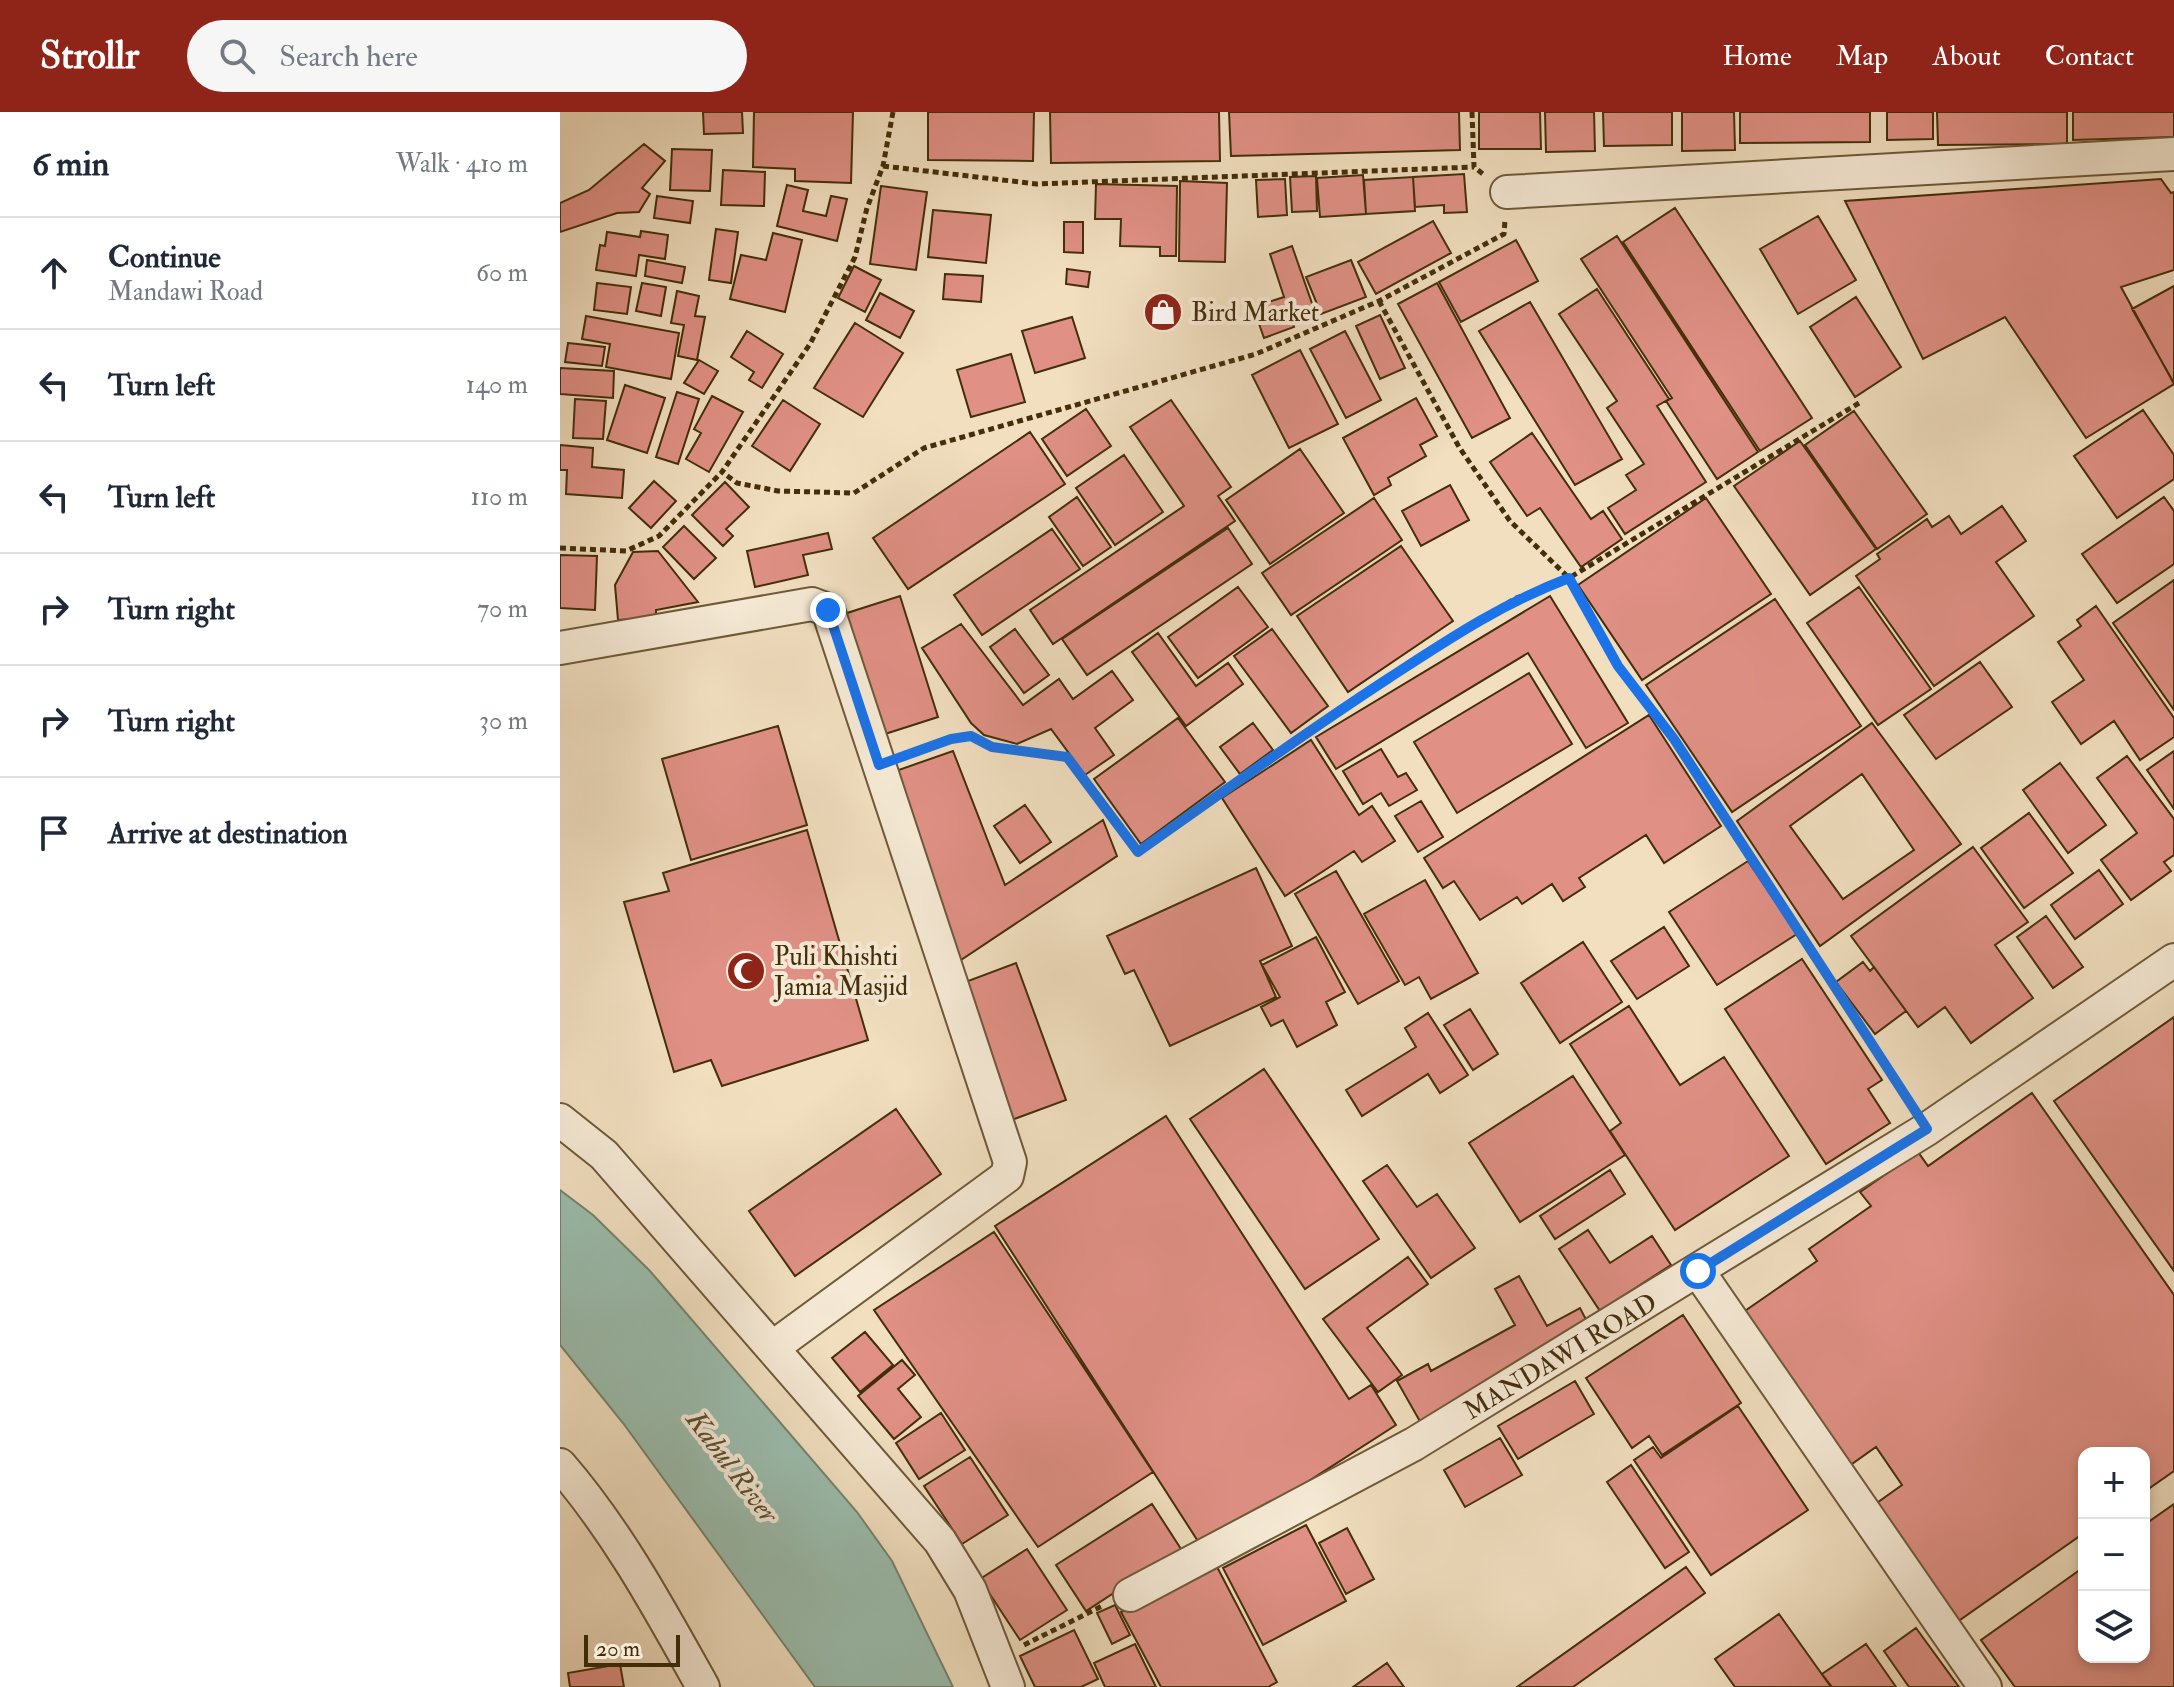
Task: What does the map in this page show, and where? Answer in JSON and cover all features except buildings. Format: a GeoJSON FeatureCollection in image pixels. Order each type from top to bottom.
{"type":"FeatureCollection","features":[{"type":"Feature","properties":{"kind":"street"},"geometry":{"type":"LineString","coordinates":[[1507,192],[2174,154]]}},
{"type":"Feature","properties":{"kind":"street"},"geometry":{"type":"LineString","coordinates":[[560,648],[812,604],[828,610],[1010,1162],[1007,1176],[772,1348]]}},
{"type":"Feature","properties":{"kind":"street","name":"MANDAWI ROAD"},"geometry":{"type":"LineString","coordinates":[[1130,1595],[1414,1444],[1927,1129],[2174,960]]}},
{"type":"Feature","properties":{"kind":"street"},"geometry":{"type":"LineString","coordinates":[[560,1120],[604,1155],[940,1541],[970,1590],[1003,1672]]}},
{"type":"Feature","properties":{"kind":"street"},"geometry":{"type":"LineString","coordinates":[[1698,1271],[1985,1687]]}},
{"type":"Feature","properties":{"kind":"street"},"geometry":{"type":"LineString","coordinates":[[560,1465],[573,1492],[648,1588],[703,1687]]}},
{"type":"Feature","properties":{"kind":"path"},"geometry":{"type":"LineString","coordinates":[[560,548],[626,551],[659,536],[722,472],[810,344],[855,257],[867,208],[883,166],[893,112]]}},
{"type":"Feature","properties":{"kind":"path"},"geometry":{"type":"LineString","coordinates":[[1472,112],[1474,167]]}},
{"type":"Feature","properties":{"kind":"path"},"geometry":{"type":"LineString","coordinates":[[722,472],[737,483],[778,491],[854,493],[924,448],[1256,354],[1379,301],[1504,234],[1507,192],[1474,167],[1037,184],[883,166]]}},
{"type":"Feature","properties":{"kind":"path"},"geometry":{"type":"LineString","coordinates":[[1379,301],[1459,447],[1510,521],[1569,578],[1618,666],[1674,739],[1927,1129]]}},
{"type":"Feature","properties":{"kind":"path"},"geometry":{"type":"LineString","coordinates":[[879,765],[951,739],[971,736],[992,747],[1067,757],[1138,852],[1306,732],[1514,599],[1569,578],[1859,403]]}},
{"type":"Feature","properties":{"kind":"path"},"geometry":{"type":"LineString","coordinates":[[1003,1672],[1114,1599],[1130,1595]]}},
{"type":"Feature","properties":{"kind":"water","name":"Kabul River"},"geometry":{"type":"Polygon","coordinates":[[[560,1190],[593,1215],[650,1271],[857,1512],[892,1561],[953,1687],[815,1687],[623,1423],[560,1345],[560,1190]]]}},
{"type":"Feature","properties":{"kind":"place","name":"Bird Market"},"geometry":{"type":"Point","coordinates":[1163,312]}},
{"type":"Feature","properties":{"kind":"place","name":"Puli Khishti Jamia Masjid"},"geometry":{"type":"Point","coordinates":[746,971]}},
{"type":"Feature","properties":{"kind":"route"},"geometry":{"type":"LineString","coordinates":[[828,610],[879,765],[951,739],[971,736],[992,747],[1067,757],[1138,852],[1306,732],[1417,660],[1514,599],[1569,578],[1618,666],[1674,739],[1927,1129],[1698,1271]]}}]}
